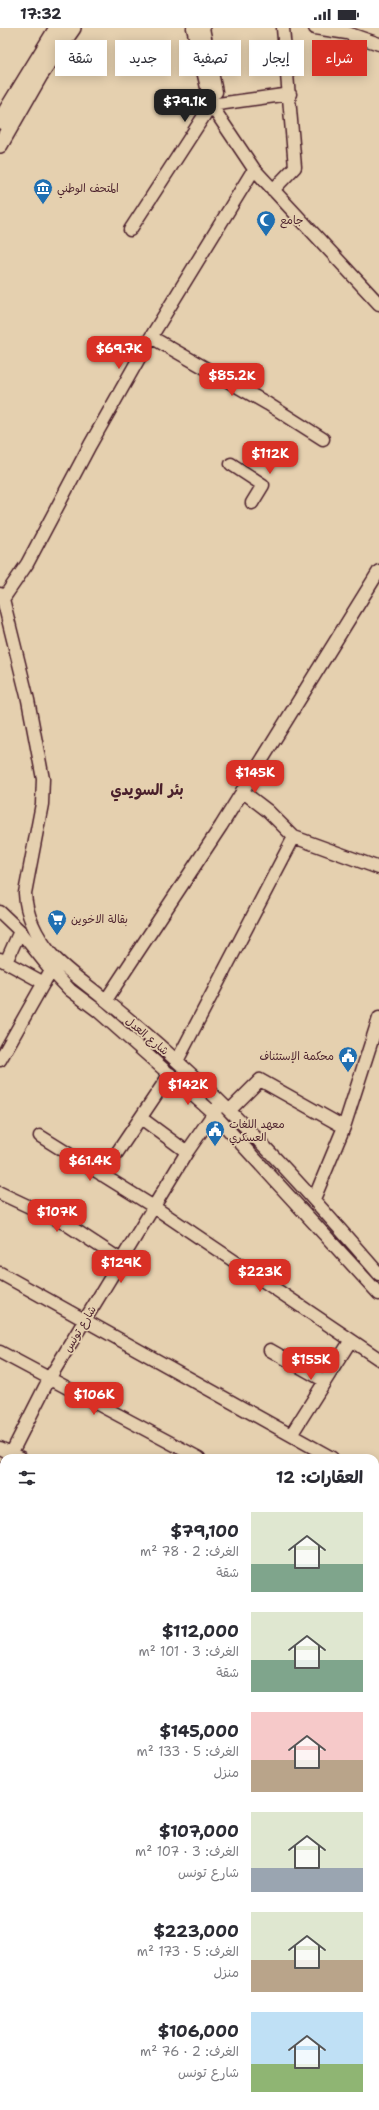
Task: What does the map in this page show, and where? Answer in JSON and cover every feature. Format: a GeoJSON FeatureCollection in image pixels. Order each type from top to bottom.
{"type":"FeatureCollection","features":[{"type":"Feature","properties":{"kind":"main road"},"geometry":{"type":"LineString","coordinates":[[0,121],[57,28]]}},
{"type":"Feature","properties":{"kind":"main road"},"geometry":{"type":"LineString","coordinates":[[0,144],[40,75],[73,28]]}},
{"type":"Feature","properties":{"kind":"street"},"geometry":{"type":"LineString","coordinates":[[193,28],[215,104],[254,169],[379,304]]}},
{"type":"Feature","properties":{"kind":"street"},"geometry":{"type":"LineString","coordinates":[[130,230],[215,104],[203,28]]}},
{"type":"Feature","properties":{"kind":"street"},"geometry":{"type":"LineString","coordinates":[[273,190],[294,167],[290,94],[283,28]]}},
{"type":"Feature","properties":{"kind":"street"},"geometry":{"type":"LineString","coordinates":[[315,28],[347,34],[379,44]]}},
{"type":"Feature","properties":{"kind":"street"},"geometry":{"type":"LineString","coordinates":[[215,104],[290,94]]}},
{"type":"Feature","properties":{"kind":"street"},"geometry":{"type":"LineString","coordinates":[[2,596],[27,564],[90,445],[151,337],[254,169]]}},
{"type":"Feature","properties":{"kind":"street"},"geometry":{"type":"LineString","coordinates":[[151,337],[268,404],[323,438]]}},
{"type":"Feature","properties":{"kind":"street"},"geometry":{"type":"LineString","coordinates":[[231,464],[263,485],[252,503]]}},
{"type":"Feature","properties":{"kind":"street"},"geometry":{"type":"LineString","coordinates":[[106,1000],[242,791],[379,571]]}},
{"type":"Feature","properties":{"kind":"street","name":"شارع العدل"},"geometry":{"type":"LineString","coordinates":[[2,596],[28,700],[43,779],[42,804],[25,893],[27,912],[41,941],[61,964],[106,1000],[177,1061],[226,1106],[314,1199],[379,1274]]}},
{"type":"Feature","properties":{"kind":"street"},"geometry":{"type":"LineString","coordinates":[[242,791],[268,811],[294,837],[379,868]]}},
{"type":"Feature","properties":{"kind":"street"},"geometry":{"type":"LineString","coordinates":[[177,1061],[294,837]]}},
{"type":"Feature","properties":{"kind":"street","name":"شارع العدل"},"geometry":{"type":"LineString","coordinates":[[0,912],[20,932],[51,970],[70,990],[98,1012],[213,1113],[379,1294]]}},
{"type":"Feature","properties":{"kind":"street"},"geometry":{"type":"LineString","coordinates":[[20,932],[3,960],[44,983]]}},
{"type":"Feature","properties":{"kind":"street"},"geometry":{"type":"LineString","coordinates":[[0,1060],[51,970]]}},
{"type":"Feature","properties":{"kind":"street"},"geometry":{"type":"LineString","coordinates":[[314,1199],[344,1128],[379,1018]]}},
{"type":"Feature","properties":{"kind":"street"},"geometry":{"type":"LineString","coordinates":[[102,1175],[170,1074]]}},
{"type":"Feature","properties":{"kind":"street","name":"شارع تونس"},"geometry":{"type":"LineString","coordinates":[[13,1454],[49,1379],[187,1152],[213,1113],[226,1106],[260,1080],[344,1128]]}},
{"type":"Feature","properties":{"kind":"street"},"geometry":{"type":"LineString","coordinates":[[140,1118],[187,1152]]}},
{"type":"Feature","properties":{"kind":"street"},"geometry":{"type":"LineString","coordinates":[[40,1136],[154,1207],[379,1359]]}},
{"type":"Feature","properties":{"kind":"street"},"geometry":{"type":"LineString","coordinates":[[0,1193],[66,1224],[122,1260]]}},
{"type":"Feature","properties":{"kind":"street"},"geometry":{"type":"LineString","coordinates":[[0,1273],[84,1322],[291,1435],[321,1454]]}},
{"type":"Feature","properties":{"kind":"street"},"geometry":{"type":"LineString","coordinates":[[291,1435],[351,1340]]}},
{"type":"Feature","properties":{"kind":"street"},"geometry":{"type":"LineString","coordinates":[[270,1350],[325,1381]]}},
{"type":"Feature","properties":{"kind":"street"},"geometry":{"type":"LineString","coordinates":[[0,1352],[191,1454]]}},
{"type":"Feature","properties":{"kind":"place","name":"المتحف الوطني"},"geometry":{"type":"Point","coordinates":[43,205]}},
{"type":"Feature","properties":{"kind":"place","name":"جامع"},"geometry":{"type":"Point","coordinates":[266,237]}},
{"type":"Feature","properties":{"kind":"place","name":"بقالة الاخوين"},"geometry":{"type":"Point","coordinates":[57,936]}},
{"type":"Feature","properties":{"kind":"place","name":"محكمة الإستئناف"},"geometry":{"type":"Point","coordinates":[348,1073]}},
{"type":"Feature","properties":{"kind":"place","name":"معهد اللغات العسكري"},"geometry":{"type":"Point","coordinates":[215,1147]}},
{"type":"Feature","properties":{"kind":"district","name":"بئر السويدي"},"geometry":{"type":"Point","coordinates":[147,790]}}]}
